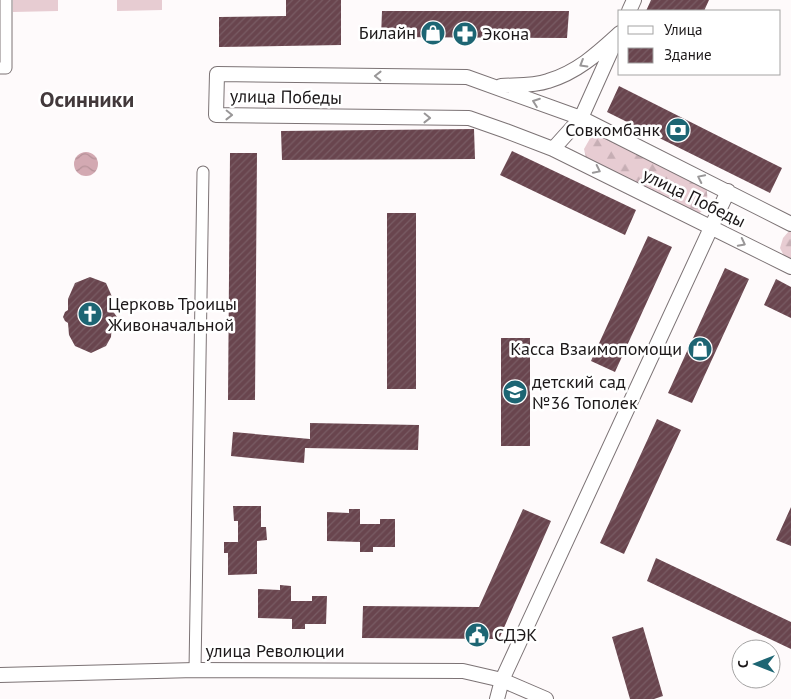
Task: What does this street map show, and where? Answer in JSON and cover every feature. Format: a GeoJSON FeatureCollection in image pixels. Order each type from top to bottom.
{"type":"FeatureCollection","features":[{"type":"Feature","properties":{"kind":"street"},"geometry":{"type":"LineString","coordinates":[[0,68],[6,68],[6,0]]}},
{"type":"Feature","properties":{"kind":"street"},"geometry":{"type":"LineString","coordinates":[[494,86],[548,81],[595,57],[618,34]]}},
{"type":"Feature","properties":{"kind":"street"},"geometry":{"type":"LineString","coordinates":[[553,149],[581,118],[618,36]]}},
{"type":"Feature","properties":{"kind":"street","name":"улица Победы"},"geometry":{"type":"LineString","coordinates":[[791,224],[581,118],[467,77],[217,74],[216,115],[469,118],[553,149],[791,267]]}},
{"type":"Feature","properties":{"kind":"street"},"geometry":{"type":"LineString","coordinates":[[195,670],[204,172]]}},
{"type":"Feature","properties":{"kind":"street"},"geometry":{"type":"LineString","coordinates":[[497,699],[502,680],[728,192]]}},
{"type":"Feature","properties":{"kind":"street","name":"улица Революции"},"geometry":{"type":"LineString","coordinates":[[0,675],[195,670],[463,671],[502,680],[546,699]]}},
{"type":"Feature","properties":{"kind":"green space"},"geometry":{"type":"Polygon","coordinates":[[[13,0],[58,0],[58,11],[13,12],[13,0]]]}},
{"type":"Feature","properties":{"kind":"green space"},"geometry":{"type":"Polygon","coordinates":[[[117,0],[162,0],[162,10],[117,11],[117,0]]]}},
{"type":"Feature","properties":{"kind":"green space"},"geometry":{"type":"Polygon","coordinates":[[[603,133],[706,188],[707,199],[701,212],[698,214],[586,158],[584,149],[592,135],[603,133]]]}},
{"type":"Feature","properties":{"kind":"green space"},"geometry":{"type":"Polygon","coordinates":[[[790,230],[791,262],[784,256],[780,248],[783,238],[790,230]]]}},
{"type":"Feature","properties":{"kind":"water"},"geometry":{"type":"Polygon","coordinates":[[[86,152],[95,155],[98,164],[95,173],[86,176],[77,173],[74,164],[77,155],[86,152]]]}},
{"type":"Feature","properties":{"kind":"building"},"geometry":{"type":"Polygon","coordinates":[[[286,0],[341,0],[341,45],[219,47],[219,17],[286,16],[286,0]]]}},
{"type":"Feature","properties":{"kind":"building"},"geometry":{"type":"Polygon","coordinates":[[[651,0],[709,0],[704,10],[646,10],[651,0]]]}},
{"type":"Feature","properties":{"kind":"building"},"geometry":{"type":"Polygon","coordinates":[[[382,11],[569,11],[567,38],[381,37],[382,11]]]}},
{"type":"Feature","properties":{"kind":"building"},"geometry":{"type":"Polygon","coordinates":[[[619,86],[782,168],[770,193],[607,112],[619,86]]]}},
{"type":"Feature","properties":{"kind":"building"},"geometry":{"type":"Polygon","coordinates":[[[474,129],[475,159],[282,160],[281,131],[474,129]]]}},
{"type":"Feature","properties":{"kind":"building"},"geometry":{"type":"Polygon","coordinates":[[[512,151],[636,210],[625,235],[500,175],[512,151]]]}},
{"type":"Feature","properties":{"kind":"building"},"geometry":{"type":"Polygon","coordinates":[[[230,153],[257,153],[255,400],[228,400],[230,153]]]}},
{"type":"Feature","properties":{"kind":"building"},"geometry":{"type":"Polygon","coordinates":[[[387,213],[416,213],[416,389],[387,389],[387,213]]]}},
{"type":"Feature","properties":{"kind":"building"},"geometry":{"type":"Polygon","coordinates":[[[648,236],[672,247],[615,372],[591,361],[648,236]]]}},
{"type":"Feature","properties":{"kind":"building"},"geometry":{"type":"Polygon","coordinates":[[[725,268],[749,279],[692,403],[668,393],[725,268]]]}},
{"type":"Feature","properties":{"kind":"building","name":"Церковь Троицы Живоначальной"},"geometry":{"type":"Polygon","coordinates":[[[90,277],[106,283],[113,299],[112,310],[117,317],[112,323],[111,337],[106,346],[91,353],[75,346],[69,335],[68,323],[63,317],[68,310],[68,299],[75,283],[90,277]]]}},
{"type":"Feature","properties":{"kind":"building"},"geometry":{"type":"Polygon","coordinates":[[[776,279],[791,287],[791,318],[764,305],[776,279]]]}},
{"type":"Feature","properties":{"kind":"building","name":"детский сад №36 Тополек"},"geometry":{"type":"Polygon","coordinates":[[[501,338],[530,338],[530,446],[501,446],[501,338]]]}},
{"type":"Feature","properties":{"kind":"building"},"geometry":{"type":"Polygon","coordinates":[[[657,419],[681,430],[624,554],[600,543],[657,419]]]}},
{"type":"Feature","properties":{"kind":"building"},"geometry":{"type":"Polygon","coordinates":[[[310,423],[419,425],[418,450],[305,448],[304,463],[231,456],[233,432],[310,439],[310,423]]]}},
{"type":"Feature","properties":{"kind":"building"},"geometry":{"type":"Polygon","coordinates":[[[233,506],[261,506],[261,527],[266,527],[267,540],[257,541],[257,574],[228,575],[228,553],[224,553],[224,542],[238,542],[238,521],[234,521],[233,506]]]}},
{"type":"Feature","properties":{"kind":"building"},"geometry":{"type":"Polygon","coordinates":[[[791,507],[791,546],[776,540],[791,507]]]}},
{"type":"Feature","properties":{"kind":"building"},"geometry":{"type":"Polygon","coordinates":[[[349,509],[360,509],[360,524],[380,524],[380,519],[395,519],[395,547],[373,547],[373,552],[360,552],[360,542],[327,541],[327,512],[349,513],[349,509]]]}},
{"type":"Feature","properties":{"kind":"building"},"geometry":{"type":"Polygon","coordinates":[[[523,509],[551,521],[499,639],[362,638],[363,606],[479,607],[523,509]]]}},
{"type":"Feature","properties":{"kind":"building"},"geometry":{"type":"Polygon","coordinates":[[[656,558],[791,622],[791,649],[781,644],[781,639],[770,639],[647,581],[656,558]]]}},
{"type":"Feature","properties":{"kind":"building"},"geometry":{"type":"Polygon","coordinates":[[[280,585],[291,586],[291,601],[312,601],[312,596],[327,596],[326,624],[305,624],[305,629],[292,629],[292,619],[258,618],[258,589],[280,590],[280,585]]]}},
{"type":"Feature","properties":{"kind":"building"},"geometry":{"type":"Polygon","coordinates":[[[643,627],[663,696],[654,699],[630,699],[612,637],[643,627]]]}},
{"type":"Feature","properties":{"kind":"place","name":"Билайн"},"geometry":{"type":"Point","coordinates":[433,33]}},
{"type":"Feature","properties":{"kind":"place","name":"Экона"},"geometry":{"type":"Point","coordinates":[465,34]}},
{"type":"Feature","properties":{"kind":"place","name":"Совкомбанк"},"geometry":{"type":"Point","coordinates":[678,130]}},
{"type":"Feature","properties":{"kind":"place","name":"Церковь Троицы Живоначальной"},"geometry":{"type":"Point","coordinates":[90,314]}},
{"type":"Feature","properties":{"kind":"place","name":"Касса Взаимопомощи"},"geometry":{"type":"Point","coordinates":[700,349]}},
{"type":"Feature","properties":{"kind":"place","name":"детский сад №36 Тополек"},"geometry":{"type":"Point","coordinates":[515,392]}},
{"type":"Feature","properties":{"kind":"place","name":"СДЭК"},"geometry":{"type":"Point","coordinates":[477,635]}},
{"type":"Feature","properties":{"kind":"district","name":"Осинники"},"geometry":{"type":"Point","coordinates":[87,99]}}]}
